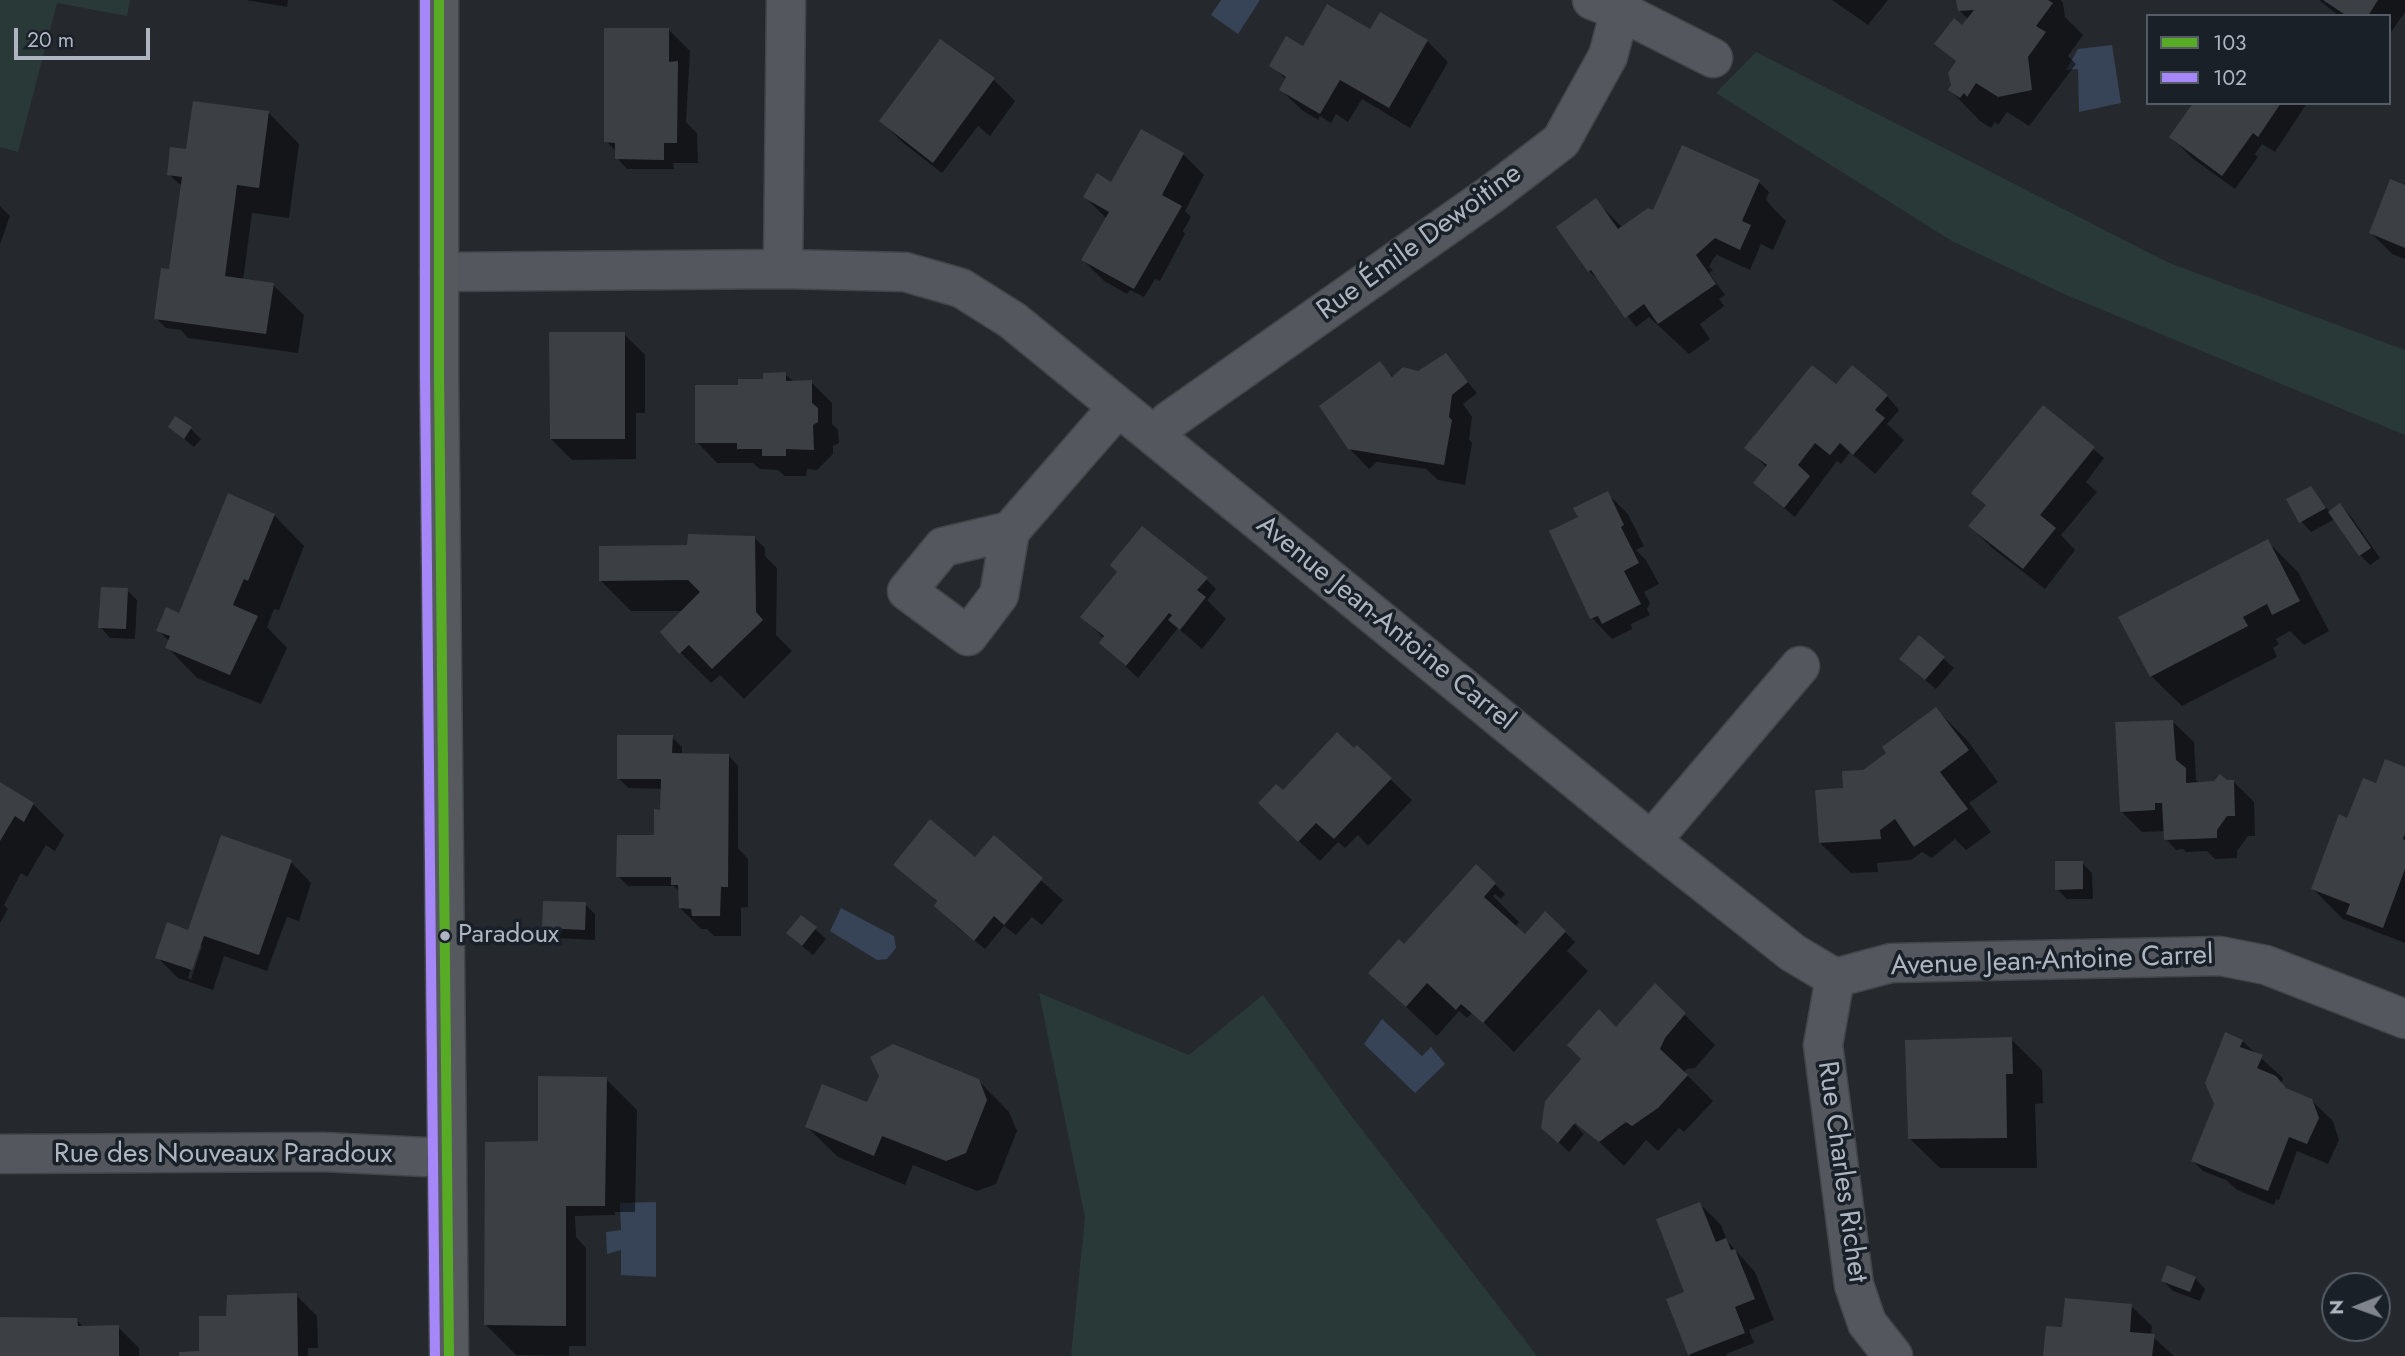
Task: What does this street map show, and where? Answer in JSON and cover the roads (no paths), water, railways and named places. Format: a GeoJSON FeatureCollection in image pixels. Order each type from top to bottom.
{"type":"FeatureCollection","features":[{"type":"Feature","properties":{"kind":"main road"},"geometry":{"type":"LineString","coordinates":[[439,0],[449,1356]]}},
{"type":"Feature","properties":{"kind":"street"},"geometry":{"type":"LineString","coordinates":[[783,269],[786,0]]}},
{"type":"Feature","properties":{"kind":"street"},"geometry":{"type":"LineString","coordinates":[[1612,4],[1713,58]]}},
{"type":"Feature","properties":{"kind":"street","name":"Rue Émile Dewoitine"},"geometry":{"type":"LineString","coordinates":[[1156,437],[1168,421],[1493,193],[1561,141],[1608,56],[1612,4]]}},
{"type":"Feature","properties":{"kind":"street","name":"Avenue Jean-Antoine Carrel"},"geometry":{"type":"LineString","coordinates":[[439,272],[783,269],[905,272],[961,288],[1012,320],[1651,841],[1793,953],[1835,978],[1891,962],[2220,956],[2266,965],[2405,1019]]}},
{"type":"Feature","properties":{"kind":"street"},"geometry":{"type":"LineString","coordinates":[[1010,531],[1118,407]]}},
{"type":"Feature","properties":{"kind":"street"},"geometry":{"type":"LineString","coordinates":[[1651,841],[1800,666]]}},
{"type":"Feature","properties":{"kind":"street","name":"Rue Charles Richet"},"geometry":{"type":"LineString","coordinates":[[1835,978],[1823,1045],[1854,1284],[1867,1323],[1893,1356]]}},
{"type":"Feature","properties":{"kind":"street","name":"Rue des Nouveaux Paradoux"},"geometry":{"type":"LineString","coordinates":[[0,1154],[323,1153],[446,1156]]}},
{"type":"Feature","properties":{"kind":"water"},"geometry":{"type":"Polygon","coordinates":[[[1221,0],[1260,0],[1238,34],[1211,15],[1221,0]]]}},
{"type":"Feature","properties":{"kind":"water"},"geometry":{"type":"Polygon","coordinates":[[[2112,45],[2121,103],[2079,112],[2078,69],[2066,70],[2078,49],[2112,45]]]}},
{"type":"Feature","properties":{"kind":"water"},"geometry":{"type":"Polygon","coordinates":[[[841,908],[894,936],[896,948],[887,959],[877,960],[830,931],[841,908]]]}},
{"type":"Feature","properties":{"kind":"water"},"geometry":{"type":"Polygon","coordinates":[[[1382,1019],[1422,1056],[1431,1047],[1445,1064],[1415,1093],[1364,1044],[1382,1019]]]}},
{"type":"Feature","properties":{"kind":"water"},"geometry":{"type":"Polygon","coordinates":[[[656,1202],[656,1277],[621,1275],[621,1250],[607,1254],[606,1232],[621,1230],[620,1203],[656,1202]]]}},
{"type":"Feature","properties":{"kind":"place","name":"Paradoux"},"geometry":{"type":"Point","coordinates":[445,936]}}]}
